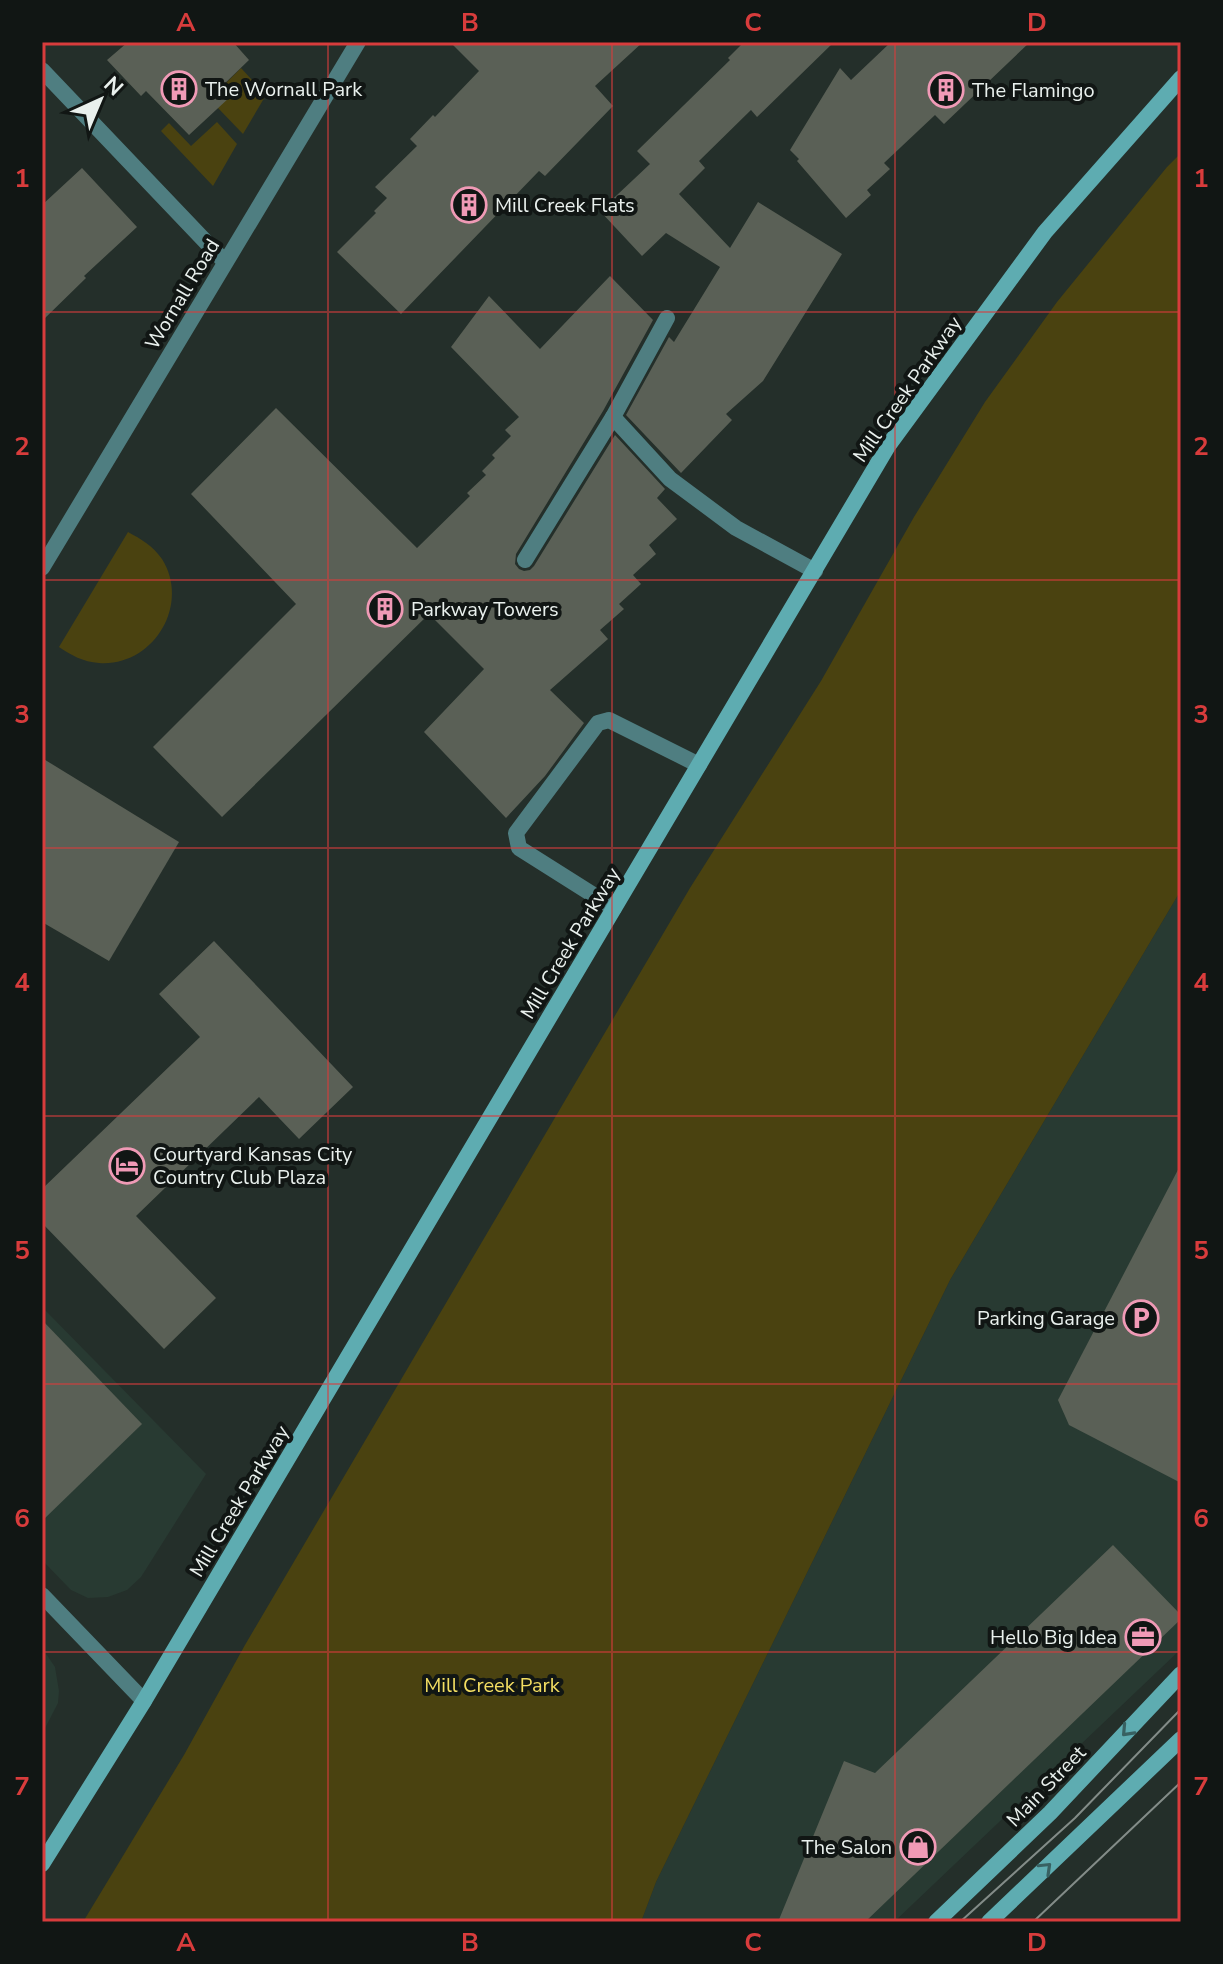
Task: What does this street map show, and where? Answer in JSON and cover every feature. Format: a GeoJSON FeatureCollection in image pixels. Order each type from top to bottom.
{"type":"FeatureCollection","features":[{"type":"Feature","properties":{"kind":"main road","name":"Mill Creek Parkway"},"geometry":{"type":"LineString","coordinates":[[44,1859],[144,1701],[888,446],[1045,232],[1181,78]]}},
{"type":"Feature","properties":{"kind":"main road","name":"Main Street"},"geometry":{"type":"LineString","coordinates":[[936,1922],[1050,1813],[1181,1674]]}},
{"type":"Feature","properties":{"kind":"main road"},"geometry":{"type":"LineString","coordinates":[[989,1922],[1181,1739]]}},
{"type":"Feature","properties":{"kind":"street","name":"Wornall Road"},"geometry":{"type":"LineString","coordinates":[[42,568],[358,42]]}},
{"type":"Feature","properties":{"kind":"street"},"geometry":{"type":"LineString","coordinates":[[42,70],[225,262]]}},
{"type":"Feature","properties":{"kind":"street"},"geometry":{"type":"LineString","coordinates":[[525,560],[613,417],[667,318]]}},
{"type":"Feature","properties":{"kind":"street"},"geometry":{"type":"LineString","coordinates":[[613,417],[670,479],[736,528],[815,571]]}},
{"type":"Feature","properties":{"kind":"street"},"geometry":{"type":"LineString","coordinates":[[614,908],[519,848],[516,833],[598,723],[609,720],[699,765]]}},
{"type":"Feature","properties":{"kind":"street"},"geometry":{"type":"LineString","coordinates":[[42,1595],[144,1701]]}},
{"type":"Feature","properties":{"kind":"shaded area"},"geometry":{"type":"Polygon","coordinates":[[[1181,890],[1181,1649],[894,1922],[641,1922],[656,1882],[950,1280],[1181,890]]]}},
{"type":"Feature","properties":{"kind":"shaded area"},"geometry":{"type":"Polygon","coordinates":[[[42,1307],[206,1474],[141,1577],[127,1590],[108,1597],[88,1598],[71,1590],[42,1560],[42,1307]]]}},
{"type":"Feature","properties":{"kind":"shaded area"},"geometry":{"type":"Polygon","coordinates":[[[42,1648],[55,1667],[59,1691],[58,1703],[42,1734],[42,1648]]]}},
{"type":"Feature","properties":{"kind":"green space"},"geometry":{"type":"Polygon","coordinates":[[[241,68],[266,95],[243,134],[217,107],[221,88],[241,68]]]}},
{"type":"Feature","properties":{"kind":"green space"},"geometry":{"type":"Polygon","coordinates":[[[217,122],[237,144],[213,186],[161,131],[169,123],[191,146],[217,122]]]}},
{"type":"Feature","properties":{"kind":"green space","name":"Mill Creek Park"},"geometry":{"type":"Polygon","coordinates":[[[1181,153],[1181,890],[950,1280],[656,1882],[641,1922],[83,1922],[184,1755],[245,1645],[690,888],[821,681],[914,517],[985,402],[1057,302],[1181,153]]]}},
{"type":"Feature","properties":{"kind":"green space"},"geometry":{"type":"Polygon","coordinates":[[[128,532],[151,547],[162,559],[170,577],[172,595],[169,613],[162,630],[136,655],[118,662],[82,660],[59,647],[128,532]]]}},
{"type":"Feature","properties":{"kind":"building","name":"The Wornall Park"},"geometry":{"type":"Polygon","coordinates":[[[128,42],[233,42],[249,60],[221,87],[230,97],[189,135],[146,91],[141,96],[107,60],[128,42]]]}},
{"type":"Feature","properties":{"kind":"building","name":"Mill Creek Flats"},"geometry":{"type":"Polygon","coordinates":[[[450,42],[643,42],[595,86],[613,106],[545,176],[539,171],[401,314],[337,252],[387,198],[375,187],[417,146],[410,139],[479,71],[450,42]]]}},
{"type":"Feature","properties":{"kind":"building"},"geometry":{"type":"Polygon","coordinates":[[[744,42],[834,42],[757,117],[751,110],[699,161],[705,168],[679,194],[730,248],[758,202],[842,254],[763,381],[726,414],[732,420],[681,473],[626,415],[669,337],[674,342],[720,267],[666,233],[642,256],[600,211],[650,164],[637,151],[730,60],[728,58],[744,42]]]}},
{"type":"Feature","properties":{"kind":"building"},"geometry":{"type":"Polygon","coordinates":[[[891,42],[1030,42],[944,124],[935,115],[884,163],[890,169],[867,190],[871,195],[846,218],[790,150],[840,68],[851,80],[891,42]]]}},
{"type":"Feature","properties":{"kind":"building"},"geometry":{"type":"Polygon","coordinates":[[[82,168],[137,227],[84,276],[86,278],[42,321],[42,205],[82,168]]]}},
{"type":"Feature","properties":{"kind":"building"},"geometry":{"type":"Polygon","coordinates":[[[610,276],[653,320],[603,411],[516,554],[515,564],[524,571],[534,566],[615,435],[665,489],[657,498],[677,519],[649,545],[656,554],[633,575],[641,584],[619,604],[624,609],[600,630],[608,639],[550,690],[584,723],[545,776],[506,818],[424,732],[484,669],[429,614],[222,817],[153,747],[296,604],[191,494],[276,408],[417,548],[470,496],[467,493],[486,475],[482,471],[495,458],[492,455],[511,436],[505,430],[519,417],[451,347],[489,296],[540,349],[610,276]]]}},
{"type":"Feature","properties":{"kind":"building"},"geometry":{"type":"Polygon","coordinates":[[[42,758],[179,842],[109,961],[42,922],[42,758]]]}},
{"type":"Feature","properties":{"kind":"building","name":"Courtyard Kansas City Country Club Plaza"},"geometry":{"type":"Polygon","coordinates":[[[214,941],[353,1087],[299,1139],[259,1097],[136,1216],[216,1298],[164,1349],[42,1223],[42,1189],[200,1037],[159,994],[214,941]]]}},
{"type":"Feature","properties":{"kind":"building","name":"Parking Garage"},"geometry":{"type":"Polygon","coordinates":[[[1181,1164],[1181,1483],[1069,1425],[1058,1400],[1181,1164]]]}},
{"type":"Feature","properties":{"kind":"building"},"geometry":{"type":"Polygon","coordinates":[[[42,1320],[142,1424],[42,1521],[42,1320]]]}},
{"type":"Feature","properties":{"kind":"building"},"geometry":{"type":"Polygon","coordinates":[[[1113,1545],[1181,1615],[1181,1619],[865,1922],[778,1922],[844,1761],[875,1773],[1113,1545]]]}},
{"type":"Feature","properties":{"kind":"tram line"},"geometry":{"type":"LineString","coordinates":[[960,1922],[1075,1818],[1181,1709]]}},
{"type":"Feature","properties":{"kind":"tram line"},"geometry":{"type":"LineString","coordinates":[[1033,1922],[1181,1782]]}},
{"type":"Feature","properties":{"kind":"place","name":"The Wornall Park"},"geometry":{"type":"Point","coordinates":[179,89]}},
{"type":"Feature","properties":{"kind":"place","name":"The Flamingo"},"geometry":{"type":"Point","coordinates":[946,90]}},
{"type":"Feature","properties":{"kind":"place","name":"Mill Creek Flats"},"geometry":{"type":"Point","coordinates":[469,205]}},
{"type":"Feature","properties":{"kind":"place","name":"Parkway Towers"},"geometry":{"type":"Point","coordinates":[385,609]}},
{"type":"Feature","properties":{"kind":"place","name":"Courtyard Kansas City Country Club Plaza"},"geometry":{"type":"Point","coordinates":[127,1166]}},
{"type":"Feature","properties":{"kind":"place","name":"Parking Garage"},"geometry":{"type":"Point","coordinates":[1141,1318]}},
{"type":"Feature","properties":{"kind":"place","name":"Hello Big Idea"},"geometry":{"type":"Point","coordinates":[1143,1637]}},
{"type":"Feature","properties":{"kind":"place","name":"The Salon"},"geometry":{"type":"Point","coordinates":[918,1847]}}]}
